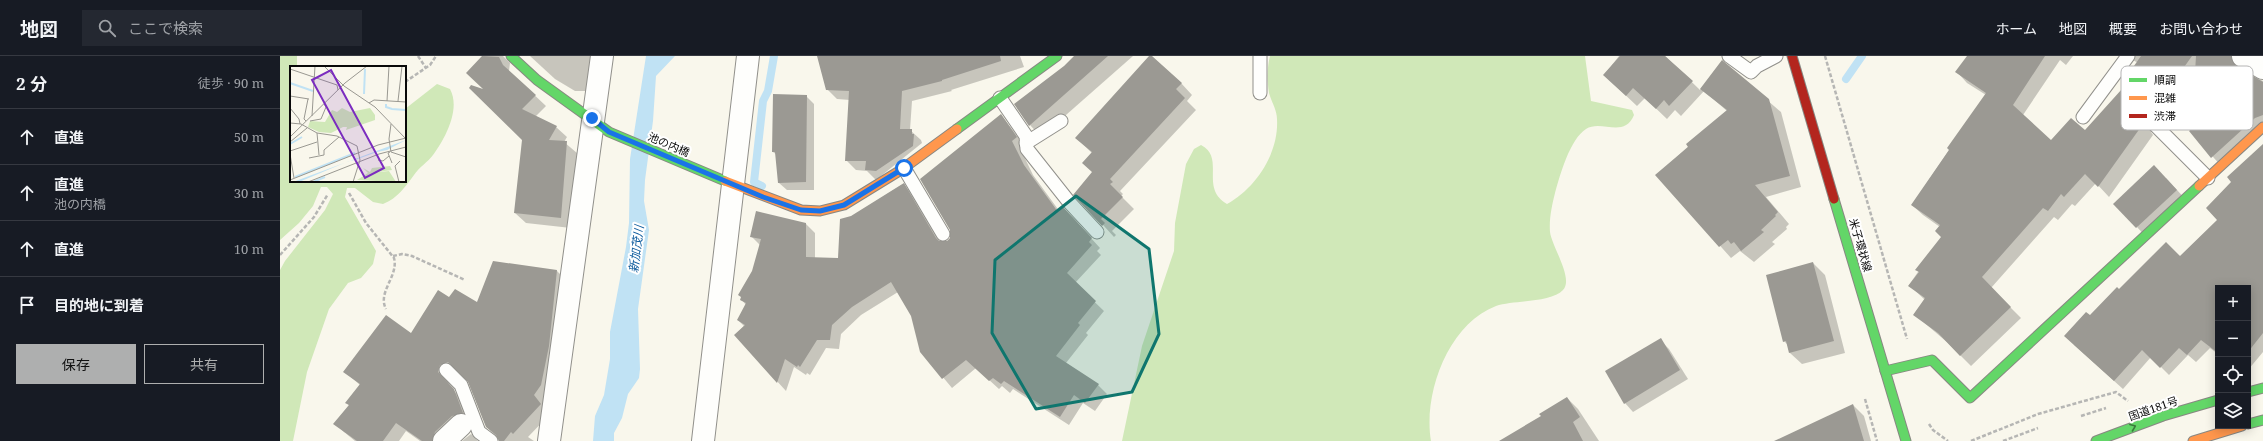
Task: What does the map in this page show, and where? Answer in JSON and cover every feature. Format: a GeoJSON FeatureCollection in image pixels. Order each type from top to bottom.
{"type":"FeatureCollection","features":[{"type":"Feature","properties":{"kind":"main road","name":"池の内橋"},"geometry":{"type":"LineString","coordinates":[[511,56],[537,80],[601,125],[763,197],[801,210],[820,211],[844,205],[904,168],[1057,56]]}},
{"type":"Feature","properties":{"kind":"main road","name":"米子環状線"},"geometry":{"type":"LineString","coordinates":[[1792,56],[1906,441]]}},
{"type":"Feature","properties":{"kind":"main road"},"geometry":{"type":"LineString","coordinates":[[1886,371],[1932,360],[1970,398],[2263,127]]}},
{"type":"Feature","properties":{"kind":"main road"},"geometry":{"type":"LineString","coordinates":[[2251,391],[2263,388]]}},
{"type":"Feature","properties":{"kind":"main road","name":"国道181号"},"geometry":{"type":"LineString","coordinates":[[2096,441],[2163,416],[2215,401]]}},
{"type":"Feature","properties":{"kind":"main road"},"geometry":{"type":"LineString","coordinates":[[2251,423],[2263,420]]}},
{"type":"Feature","properties":{"kind":"main road"},"geometry":{"type":"LineString","coordinates":[[2194,441],[2232,429]]}},
{"type":"Feature","properties":{"kind":"street"},"geometry":{"type":"LineString","coordinates":[[549,441],[601,125],[602,56]]}},
{"type":"Feature","properties":{"kind":"street"},"geometry":{"type":"LineString","coordinates":[[703,441],[726,181],[748,56]]}},
{"type":"Feature","properties":{"kind":"street"},"geometry":{"type":"LineString","coordinates":[[2243,56],[2263,68]]}},
{"type":"Feature","properties":{"kind":"street"},"geometry":{"type":"LineString","coordinates":[[444,441],[461,425]]}},
{"type":"Feature","properties":{"kind":"lane"},"geometry":{"type":"LineString","coordinates":[[1260,56],[1260,93]]}},
{"type":"Feature","properties":{"kind":"lane"},"geometry":{"type":"LineString","coordinates":[[1729,56],[1751,72],[1757,66],[1776,56]]}},
{"type":"Feature","properties":{"kind":"lane"},"geometry":{"type":"LineString","coordinates":[[2083,117],[2128,56]]}},
{"type":"Feature","properties":{"kind":"lane"},"geometry":{"type":"LineString","coordinates":[[1000,98],[1026,136],[1027,149],[1064,196],[1097,232]]}},
{"type":"Feature","properties":{"kind":"lane"},"geometry":{"type":"LineString","coordinates":[[1026,143],[1061,121]]}},
{"type":"Feature","properties":{"kind":"lane"},"geometry":{"type":"LineString","coordinates":[[2160,130],[2208,178]]}},
{"type":"Feature","properties":{"kind":"lane"},"geometry":{"type":"LineString","coordinates":[[904,168],[943,234]]}},
{"type":"Feature","properties":{"kind":"lane"},"geometry":{"type":"LineString","coordinates":[[446,370],[461,385],[479,432],[490,441]]}},
{"type":"Feature","properties":{"kind":"path"},"geometry":{"type":"LineString","coordinates":[[418,56],[426,68]]}},
{"type":"Feature","properties":{"kind":"path"},"geometry":{"type":"LineString","coordinates":[[406,81],[426,68],[436,56]]}},
{"type":"Feature","properties":{"kind":"path"},"geometry":{"type":"LineString","coordinates":[[1825,56],[1907,339]]}},
{"type":"Feature","properties":{"kind":"path"},"geometry":{"type":"LineString","coordinates":[[349,193],[366,223],[393,256],[396,264],[384,297],[383,304],[386,309]]}},
{"type":"Feature","properties":{"kind":"path"},"geometry":{"type":"LineString","coordinates":[[280,254],[314,217],[328,194]]}},
{"type":"Feature","properties":{"kind":"path"},"geometry":{"type":"LineString","coordinates":[[393,256],[402,254],[412,256],[465,280]]}},
{"type":"Feature","properties":{"kind":"path"},"geometry":{"type":"LineString","coordinates":[[1971,441],[2038,414],[2116,392],[2128,401]]}},
{"type":"Feature","properties":{"kind":"path"},"geometry":{"type":"LineString","coordinates":[[2081,416],[2109,407]]}},
{"type":"Feature","properties":{"kind":"path"},"geometry":{"type":"LineString","coordinates":[[1926,417],[1933,430],[1948,441]]}},
{"type":"Feature","properties":{"kind":"path"},"geometry":{"type":"LineString","coordinates":[[2003,441],[2038,428]]}},
{"type":"Feature","properties":{"kind":"highlighted area"},"geometry":{"type":"Polygon","coordinates":[[[1076,196],[1149,249],[1159,334],[1132,392],[1036,409],[992,333],[995,260],[1076,196]]]}},
{"type":"Feature","properties":{"kind":"green space"},"geometry":{"type":"Polygon","coordinates":[[[280,56],[297,56],[297,66],[290,66],[290,182],[406,182],[406,108],[437,84],[450,89],[454,106],[447,132],[431,158],[416,172],[401,192],[393,199],[383,204],[373,202],[355,188],[347,188],[345,197],[376,251],[373,264],[361,278],[348,283],[329,309],[307,372],[293,441],[280,441],[280,270],[285,261],[325,210],[333,194],[327,187],[321,187],[313,206],[299,223],[280,240],[280,56]]]}},
{"type":"Feature","properties":{"kind":"green space"},"geometry":{"type":"Polygon","coordinates":[[[1270,56],[1585,56],[1591,101],[1632,110],[1634,115],[1630,122],[1624,126],[1598,126],[1586,129],[1575,141],[1566,158],[1554,198],[1550,227],[1550,232],[1566,278],[1566,285],[1563,290],[1550,297],[1496,306],[1479,315],[1464,328],[1452,344],[1442,363],[1435,382],[1431,403],[1431,441],[1122,441],[1142,346],[1174,251],[1175,223],[1186,164],[1194,149],[1201,145],[1208,151],[1212,157],[1213,182],[1215,190],[1219,197],[1227,204],[1238,197],[1256,179],[1270,157],[1277,132],[1277,116],[1269,93],[1268,84],[1270,56]]]}},
{"type":"Feature","properties":{"kind":"water","name":"新加茂川"},"geometry":{"type":"Polygon","coordinates":[[[646,56],[675,56],[656,76],[653,121],[645,180],[644,201],[649,230],[638,309],[639,378],[628,394],[622,418],[614,433],[614,441],[593,441],[595,416],[604,395],[610,359],[610,332],[626,247],[629,223],[630,159],[646,56]]]}},
{"type":"Feature","properties":{"kind":"building"},"geometry":{"type":"Polygon","coordinates":[[[482,56],[499,57],[503,65],[536,95],[522,109],[557,126],[549,140],[567,141],[561,218],[514,213],[522,140],[469,88],[471,85],[483,89],[466,73],[482,56]]]}},
{"type":"Feature","properties":{"kind":"building"},"geometry":{"type":"Polygon","coordinates":[[[817,56],[1000,56],[1001,61],[942,81],[902,91],[900,129],[912,129],[912,134],[914,134],[913,146],[876,171],[865,170],[866,161],[845,161],[849,91],[826,90],[817,56]]]}},
{"type":"Feature","properties":{"kind":"building"},"geometry":{"type":"Polygon","coordinates":[[[1074,56],[1108,56],[1029,126],[1014,104],[1064,66],[1074,56]]]}},
{"type":"Feature","properties":{"kind":"building"},"geometry":{"type":"Polygon","coordinates":[[[1149,56],[1152,56],[1182,83],[1176,89],[1185,98],[1110,179],[1113,182],[1110,184],[1123,197],[1101,219],[1105,223],[1102,226],[1073,195],[1092,172],[1082,163],[1092,152],[1075,138],[1149,56]]]}},
{"type":"Feature","properties":{"kind":"building"},"geometry":{"type":"Polygon","coordinates":[[[1620,56],[1665,56],[1693,81],[1669,106],[1664,100],[1656,109],[1633,88],[1626,96],[1603,75],[1620,56]]]}},
{"type":"Feature","properties":{"kind":"building"},"geometry":{"type":"Polygon","coordinates":[[[1967,56],[2045,56],[2013,105],[2051,140],[2071,118],[2085,130],[2121,90],[2121,130],[2139,130],[2098,187],[2085,174],[2064,197],[2061,194],[2048,211],[2043,208],[1982,277],[2011,307],[1960,356],[1938,333],[1913,315],[1925,298],[1908,286],[1919,272],[1915,270],[1941,237],[1935,231],[1940,225],[1911,205],[1949,150],[1947,148],[1986,93],[1955,72],[1967,56]]]}},
{"type":"Feature","properties":{"kind":"building"},"geometry":{"type":"Polygon","coordinates":[[[2141,56],[2192,56],[2185,66],[2134,66],[2141,56]]]}},
{"type":"Feature","properties":{"kind":"building"},"geometry":{"type":"Polygon","coordinates":[[[2196,56],[2231,56],[2236,66],[2195,66],[2196,56]]]}},
{"type":"Feature","properties":{"kind":"building"},"geometry":{"type":"Polygon","coordinates":[[[1722,60],[1769,99],[1790,176],[1755,185],[1778,212],[1775,215],[1776,216],[1761,230],[1764,232],[1741,251],[1734,242],[1731,244],[1728,240],[1719,247],[1655,175],[1688,147],[1686,144],[1727,110],[1700,89],[1722,60]]]}},
{"type":"Feature","properties":{"kind":"building"},"geometry":{"type":"Polygon","coordinates":[[[2253,76],[2263,82],[2263,115],[2253,120],[2253,76]]]}},
{"type":"Feature","properties":{"kind":"building"},"geometry":{"type":"Polygon","coordinates":[[[773,94],[807,95],[806,182],[778,183],[775,152],[772,152],[773,94]]]}},
{"type":"Feature","properties":{"kind":"building"},"geometry":{"type":"Polygon","coordinates":[[[1001,114],[1017,137],[1012,141],[1024,165],[1058,212],[1063,207],[1092,238],[1089,242],[1092,245],[1067,273],[1096,301],[1078,323],[1080,325],[1056,356],[1099,384],[1085,403],[1074,395],[1060,417],[1004,381],[1001,384],[993,378],[989,381],[966,360],[942,379],[920,352],[911,316],[891,282],[852,307],[832,325],[830,340],[817,340],[800,367],[798,365],[797,367],[785,359],[777,383],[734,335],[745,325],[737,320],[746,303],[740,300],[741,297],[738,295],[752,271],[761,239],[750,237],[756,211],[806,223],[806,257],[838,258],[840,219],[851,216],[904,183],[936,238],[939,241],[947,241],[950,238],[950,230],[920,179],[1001,114]]]}},
{"type":"Feature","properties":{"kind":"building"},"geometry":{"type":"Polygon","coordinates":[[[2190,130],[2242,130],[2211,158],[2189,131],[2190,130]]]}},
{"type":"Feature","properties":{"kind":"building"},"geometry":{"type":"Polygon","coordinates":[[[2263,144],[2263,333],[2251,348],[2251,285],[2215,285],[2215,351],[2201,340],[2187,355],[2179,348],[2160,368],[2142,350],[2114,381],[2064,336],[2086,312],[2090,315],[2117,287],[2119,289],[2166,242],[2180,256],[2217,220],[2206,208],[2231,182],[2227,177],[2263,144]]]}},
{"type":"Feature","properties":{"kind":"building"},"geometry":{"type":"Polygon","coordinates":[[[2154,165],[2177,190],[2136,228],[2113,204],[2154,165]]]}},
{"type":"Feature","properties":{"kind":"building"},"geometry":{"type":"Polygon","coordinates":[[[493,261],[557,270],[549,346],[541,385],[534,395],[541,404],[513,434],[511,432],[504,441],[499,441],[496,435],[486,427],[468,382],[448,362],[440,365],[438,372],[454,389],[463,413],[452,416],[435,432],[432,441],[422,441],[396,423],[383,441],[357,441],[333,424],[349,405],[345,403],[360,384],[343,372],[386,315],[411,333],[438,290],[449,297],[455,289],[477,302],[493,261]]]}},
{"type":"Feature","properties":{"kind":"building"},"geometry":{"type":"Polygon","coordinates":[[[1813,262],[1834,341],[1789,353],[1786,341],[1783,342],[1766,275],[1813,262]]]}},
{"type":"Feature","properties":{"kind":"building"},"geometry":{"type":"Polygon","coordinates":[[[1661,338],[1680,370],[1624,404],[1605,371],[1661,338]]]}},
{"type":"Feature","properties":{"kind":"building"},"geometry":{"type":"Polygon","coordinates":[[[1567,397],[1580,417],[1573,422],[1583,441],[1499,441],[1541,416],[1539,414],[1567,397]]]}},
{"type":"Feature","properties":{"kind":"building"},"geometry":{"type":"Polygon","coordinates":[[[1853,404],[1864,441],[1774,441],[1853,404]]]}},
{"type":"Feature","properties":{"kind":"waterway"},"geometry":{"type":"LineString","coordinates":[[762,186],[754,182],[763,101],[768,91],[774,56]]}},
{"type":"Feature","properties":{"kind":"waterway"},"geometry":{"type":"LineString","coordinates":[[1846,79],[1862,56]]}},
{"type":"Feature","properties":{"kind":"traffic: fast"},"geometry":{"type":"LineString","coordinates":[[511,56],[537,80],[609,132],[725,181]]}},
{"type":"Feature","properties":{"kind":"traffic: fast"},"geometry":{"type":"LineString","coordinates":[[957,129],[1057,56]]}},
{"type":"Feature","properties":{"kind":"traffic: fast"},"geometry":{"type":"LineString","coordinates":[[1885,371],[1932,360],[1970,398],[2199,186]]}},
{"type":"Feature","properties":{"kind":"traffic: fast"},"geometry":{"type":"LineString","coordinates":[[1834,199],[1906,441]]}},
{"type":"Feature","properties":{"kind":"traffic: fast"},"geometry":{"type":"LineString","coordinates":[[2251,391],[2263,388]]}},
{"type":"Feature","properties":{"kind":"traffic: fast"},"geometry":{"type":"LineString","coordinates":[[2096,441],[2163,416],[2215,401]]}},
{"type":"Feature","properties":{"kind":"traffic: fast"},"geometry":{"type":"LineString","coordinates":[[2251,423],[2263,420]]}},
{"type":"Feature","properties":{"kind":"traffic: slow"},"geometry":{"type":"LineString","coordinates":[[2199,186],[2263,127]]}},
{"type":"Feature","properties":{"kind":"traffic: slow"},"geometry":{"type":"LineString","coordinates":[[725,181],[801,210],[820,211],[844,205],[901,170],[957,129]]}},
{"type":"Feature","properties":{"kind":"traffic: slow"},"geometry":{"type":"LineString","coordinates":[[2193,441],[2232,429]]}},
{"type":"Feature","properties":{"kind":"traffic: jam"},"geometry":{"type":"LineString","coordinates":[[1792,56],[1834,199]]}},
{"type":"Feature","properties":{"kind":"route"},"geometry":{"type":"LineString","coordinates":[[592,118],[609,132],[763,197],[801,210],[820,211],[844,205],[904,168]]}}]}
